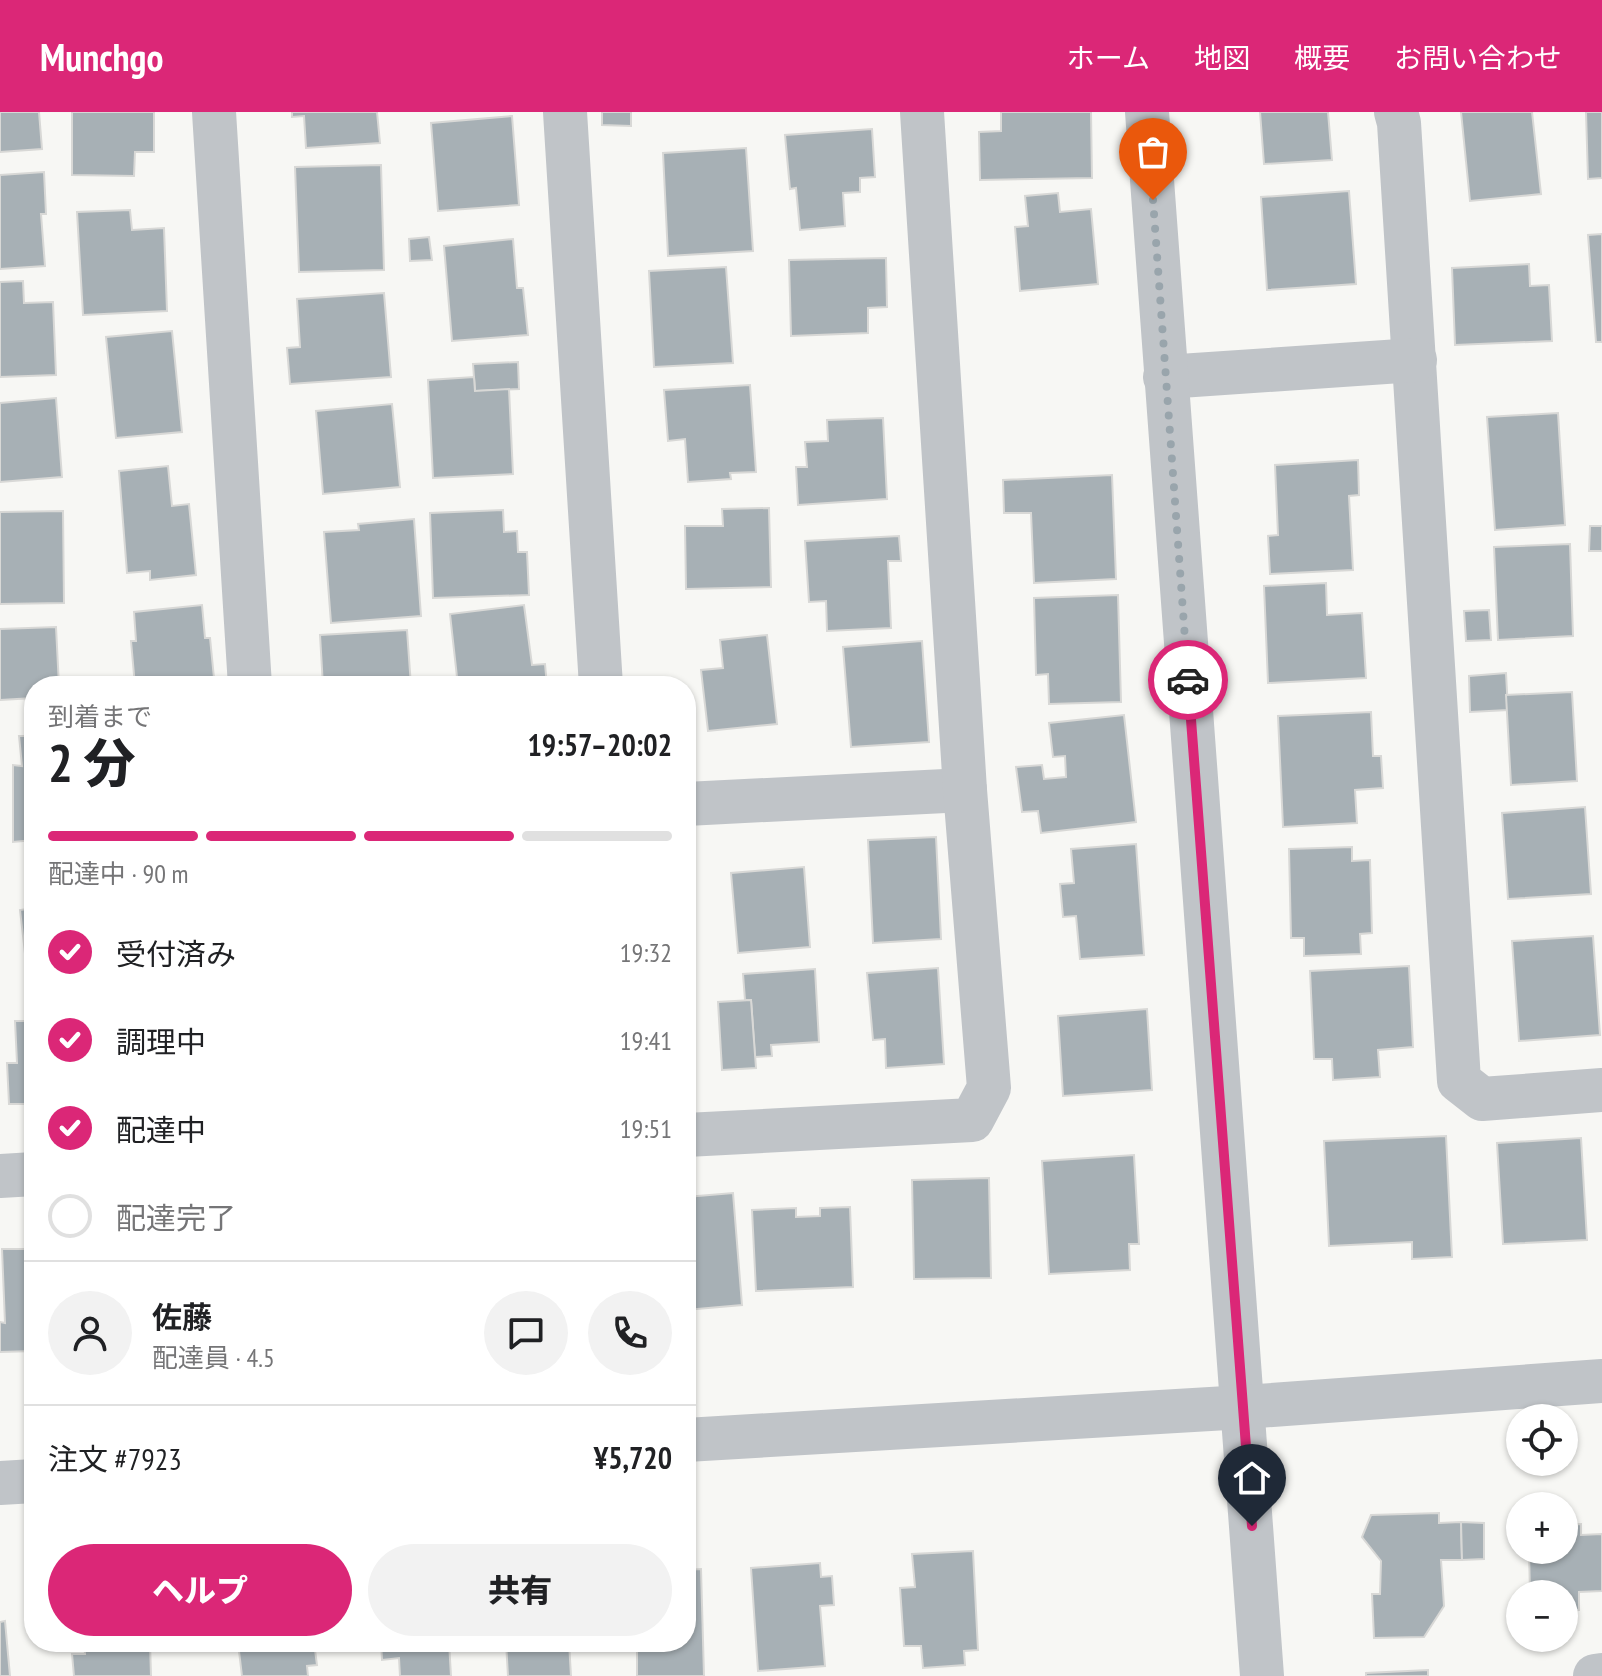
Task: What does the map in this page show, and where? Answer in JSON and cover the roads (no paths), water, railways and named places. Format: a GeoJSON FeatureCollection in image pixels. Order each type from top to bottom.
{"type":"FeatureCollection","features":[{"type":"Feature","properties":{"kind":"street"},"geometry":{"type":"LineString","coordinates":[[214,112],[249,676]]}},
{"type":"Feature","properties":{"kind":"street"},"geometry":{"type":"LineString","coordinates":[[565,112],[600,676]]}},
{"type":"Feature","properties":{"kind":"street"},"geometry":{"type":"LineString","coordinates":[[696,1134],[972,1120],[989,1088],[965,790],[922,112]]}},
{"type":"Feature","properties":{"kind":"street"},"geometry":{"type":"LineString","coordinates":[[1147,112],[1262,1676]]}},
{"type":"Feature","properties":{"kind":"street"},"geometry":{"type":"LineString","coordinates":[[1396,112],[1415,360],[1459,1081],[1482,1099],[1602,1090]]}},
{"type":"Feature","properties":{"kind":"street"},"geometry":{"type":"LineString","coordinates":[[1165,377],[1415,360]]}},
{"type":"Feature","properties":{"kind":"street"},"geometry":{"type":"LineString","coordinates":[[696,803],[965,790]]}},
{"type":"Feature","properties":{"kind":"street"},"geometry":{"type":"LineString","coordinates":[[0,1176],[24,1175]]}},
{"type":"Feature","properties":{"kind":"street"},"geometry":{"type":"LineString","coordinates":[[696,1439],[1244,1407],[1602,1381]]}},
{"type":"Feature","properties":{"kind":"street"},"geometry":{"type":"LineString","coordinates":[[0,1483],[24,1482]]}},
{"type":"Feature","properties":{"kind":"street"},"geometry":{"type":"LineString","coordinates":[[1595,1676],[1602,1675]]}}]}
